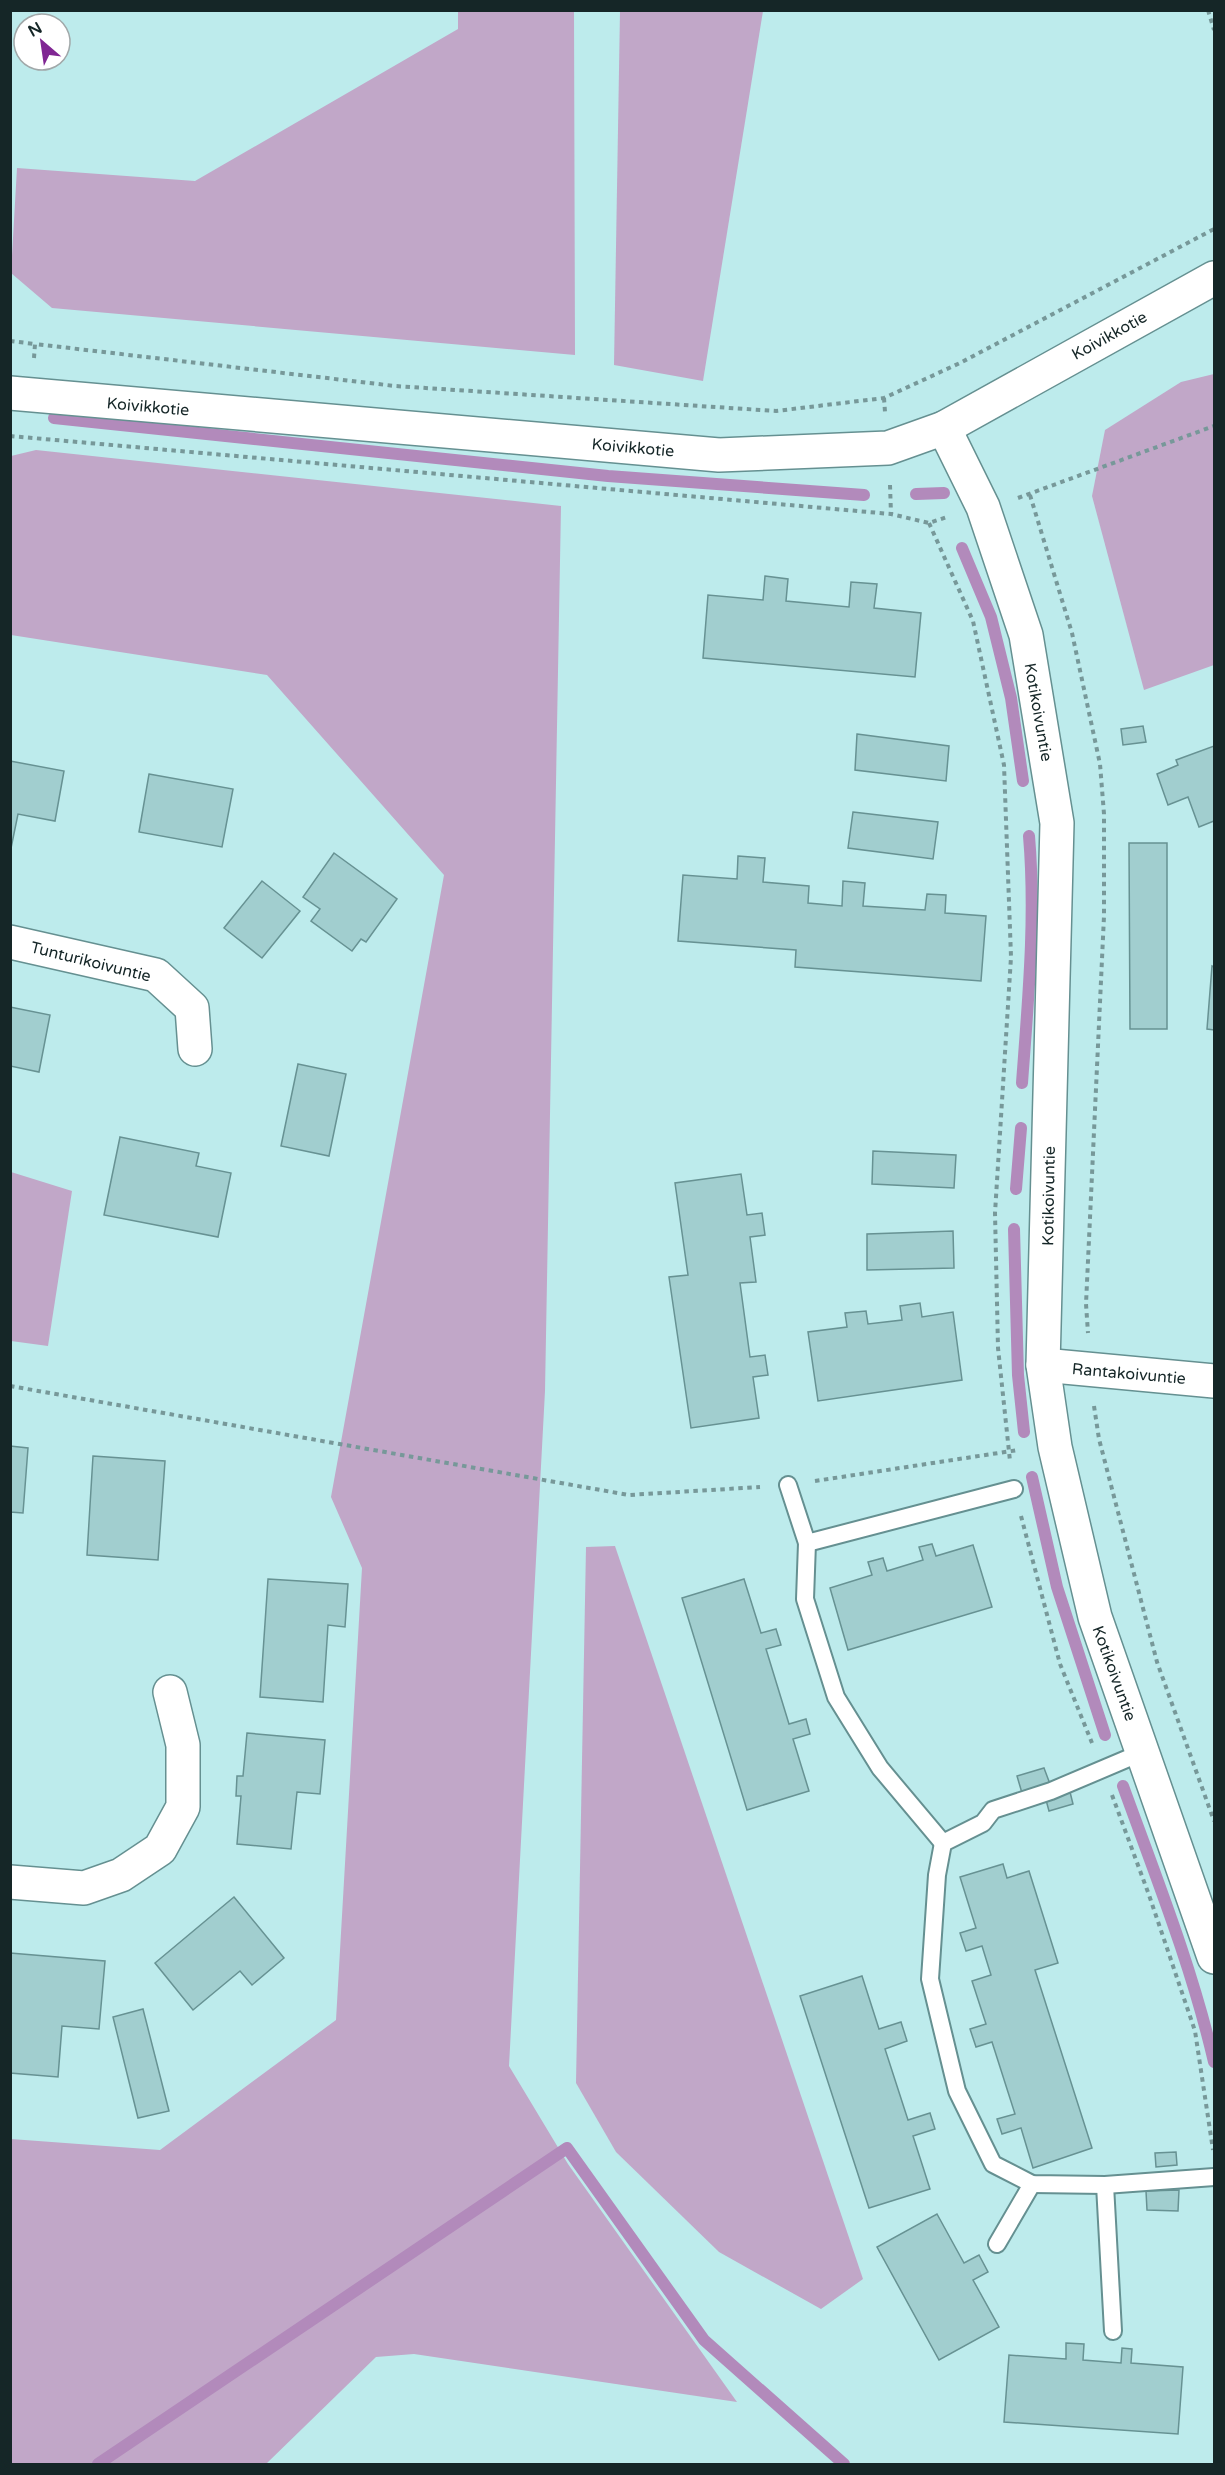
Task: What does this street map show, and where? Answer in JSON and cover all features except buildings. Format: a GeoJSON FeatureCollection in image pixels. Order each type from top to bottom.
{"type":"FeatureCollection","features":[{"type":"Feature","properties":{"kind":"street","name":"Koivikkotie"},"geometry":{"type":"LineString","coordinates":[[20,394],[719,455],[888,448],[944,428],[1215,278]]}},
{"type":"Feature","properties":{"kind":"street","name":"Kotikoivuntie"},"geometry":{"type":"LineString","coordinates":[[944,428],[983,507],[1026,635],[1058,823],[1043,1365],[1055,1447],[1095,1617],[1215,1958]]}},
{"type":"Feature","properties":{"kind":"street","name":"Tunturikoivuntie"},"geometry":{"type":"LineString","coordinates":[[10,942],[156,975],[192,1008],[195,1049]]}},
{"type":"Feature","properties":{"kind":"street","name":"Rantakoivuntie"},"geometry":{"type":"LineString","coordinates":[[1043,1365],[1215,1381]]}},
{"type":"Feature","properties":{"kind":"street"},"geometry":{"type":"LineString","coordinates":[[10,1882],[84,1888],[122,1875],[160,1849],[183,1807],[183,1745],[170,1692]]}},
{"type":"Feature","properties":{"kind":"lane"},"geometry":{"type":"LineString","coordinates":[[788,1485],[807,1543],[805,1599],[836,1697],[880,1768],[943,1843]]}},
{"type":"Feature","properties":{"kind":"lane"},"geometry":{"type":"LineString","coordinates":[[807,1543],[1014,1489]]}},
{"type":"Feature","properties":{"kind":"lane"},"geometry":{"type":"LineString","coordinates":[[943,1843],[983,1823],[993,1810],[1051,1791],[1143,1752]]}},
{"type":"Feature","properties":{"kind":"lane"},"geometry":{"type":"LineString","coordinates":[[943,1843],[937,1875],[930,1979],[957,2091],[993,2163],[1032,2184],[1105,2185],[1215,2177]]}},
{"type":"Feature","properties":{"kind":"lane"},"geometry":{"type":"LineString","coordinates":[[997,2244],[1032,2184]]}},
{"type":"Feature","properties":{"kind":"lane"},"geometry":{"type":"LineString","coordinates":[[1105,2185],[1113,2331]]}},
{"type":"Feature","properties":{"kind":"path"},"geometry":{"type":"LineString","coordinates":[[1208,10],[1215,30]]}},
{"type":"Feature","properties":{"kind":"path"},"geometry":{"type":"LineString","coordinates":[[10,341],[395,386],[776,411],[884,398],[960,363],[1215,229]]}},
{"type":"Feature","properties":{"kind":"path"},"geometry":{"type":"LineString","coordinates":[[10,436],[28,438],[20,394],[36,344]]}},
{"type":"Feature","properties":{"kind":"path"},"geometry":{"type":"LineString","coordinates":[[1089,1370],[1099,1439],[1157,1662],[1215,1821]]}},
{"type":"Feature","properties":{"kind":"path"},"geometry":{"type":"LineString","coordinates":[[10,1386],[629,1495],[788,1485],[997,1452],[1055,1447],[1099,1439]]}},
{"type":"Feature","properties":{"kind":"shaded area"},"geometry":{"type":"Polygon","coordinates":[[[458,11],[574,11],[575,355],[52,308],[11,273],[17,168],[195,181],[458,29],[458,11]]]}},
{"type":"Feature","properties":{"kind":"shaded area"},"geometry":{"type":"Polygon","coordinates":[[[620,11],[763,11],[703,381],[614,365],[620,11]]]}},
{"type":"Feature","properties":{"kind":"shaded area"},"geometry":{"type":"Polygon","coordinates":[[[1214,374],[1214,665],[1144,690],[1092,496],[1105,430],[1181,382],[1214,374]]]}},
{"type":"Feature","properties":{"kind":"shaded area"},"geometry":{"type":"Polygon","coordinates":[[[36,450],[561,506],[545,1391],[509,2066],[568,2164],[737,2402],[414,2354],[376,2357],[266,2464],[11,2464],[11,2139],[160,2150],[336,2020],[362,1568],[331,1497],[444,875],[267,675],[11,635],[11,456],[36,450]]]}},
{"type":"Feature","properties":{"kind":"shaded area"},"geometry":{"type":"Polygon","coordinates":[[[11,1172],[72,1191],[48,1346],[11,1341],[11,1172]]]}},
{"type":"Feature","properties":{"kind":"shaded area"},"geometry":{"type":"Polygon","coordinates":[[[615,1546],[863,2279],[821,2309],[719,2252],[616,2152],[576,2083],[586,1547],[615,1546]]]}},
{"type":"Feature","properties":{"kind":"waterway"},"geometry":{"type":"LineString","coordinates":[[54,418],[608,476],[864,495]]}},
{"type":"Feature","properties":{"kind":"waterway"},"geometry":{"type":"LineString","coordinates":[[916,494],[944,493]]}},
{"type":"Feature","properties":{"kind":"waterway"},"geometry":{"type":"LineString","coordinates":[[962,548],[991,617],[1011,698],[1023,781]]}},
{"type":"Feature","properties":{"kind":"waterway"},"geometry":{"type":"LineString","coordinates":[[1022,1083],[1029,990],[1032,898],[1029,836]]}},
{"type":"Feature","properties":{"kind":"waterway"},"geometry":{"type":"LineString","coordinates":[[1016,1189],[1021,1128]]}},
{"type":"Feature","properties":{"kind":"waterway"},"geometry":{"type":"LineString","coordinates":[[1014,1229],[1018,1375],[1024,1432]]}},
{"type":"Feature","properties":{"kind":"waterway"},"geometry":{"type":"LineString","coordinates":[[1032,1477],[1057,1587],[1105,1735]]}},
{"type":"Feature","properties":{"kind":"waterway"},"geometry":{"type":"LineString","coordinates":[[1123,1786],[1184,1957],[1214,2062]]}},
{"type":"Feature","properties":{"kind":"waterway"},"geometry":{"type":"LineString","coordinates":[[98,2464],[567,2148],[704,2340],[844,2464]]}}]}
